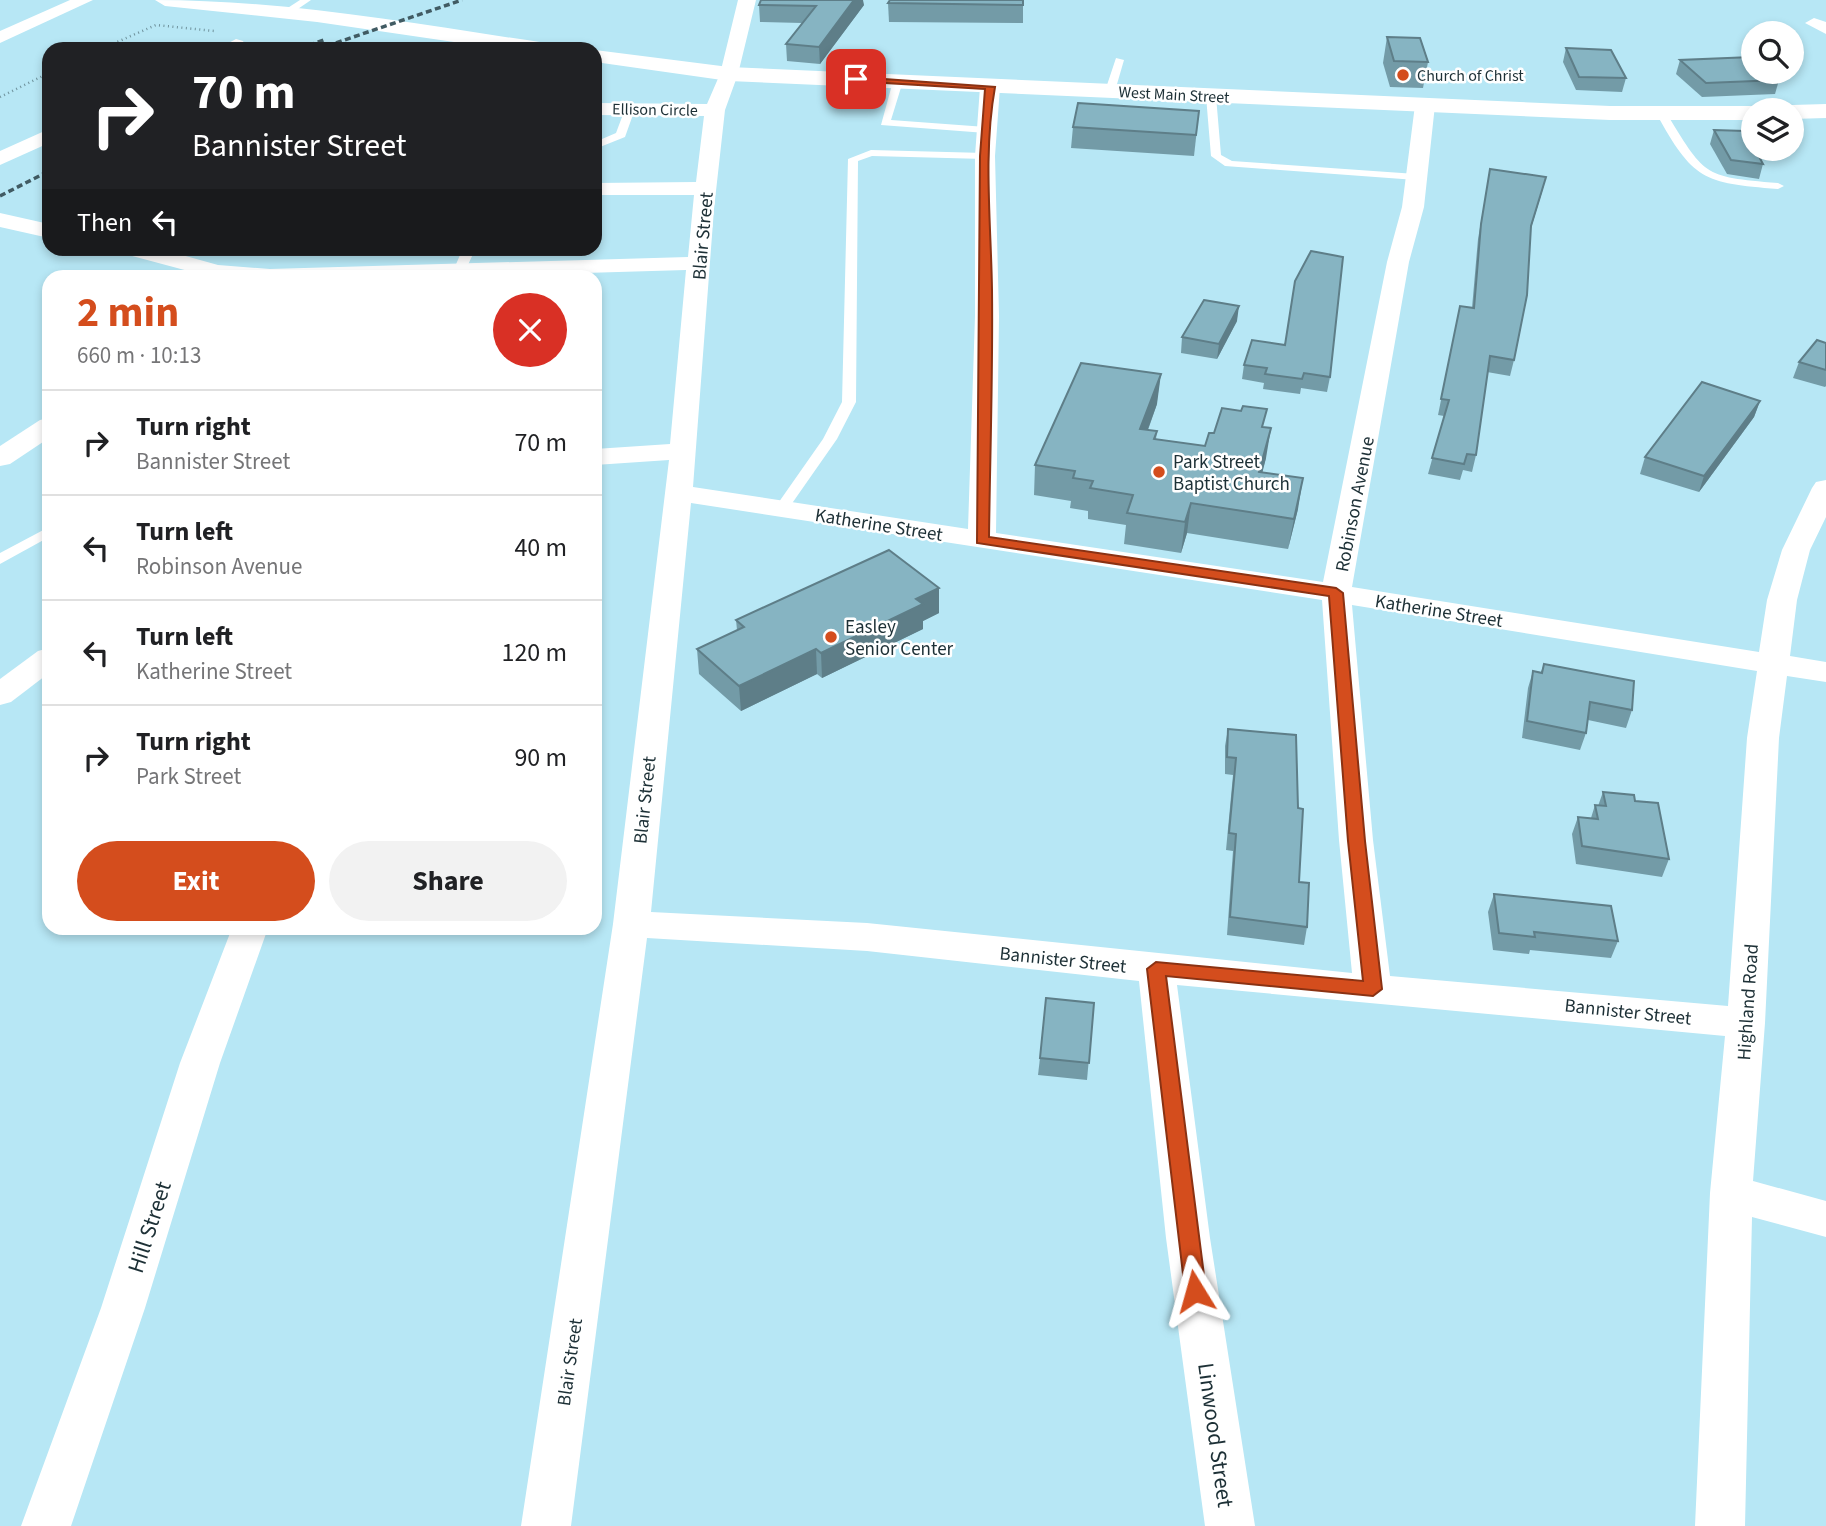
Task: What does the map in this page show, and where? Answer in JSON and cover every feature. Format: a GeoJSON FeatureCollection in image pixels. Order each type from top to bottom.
{"type":"FeatureCollection","features":[{"type":"Feature","properties":{"kind":"main road"},"geometry":{"type":"LineString","coordinates":[[165,0],[286,13],[311,8],[439,34],[496,42]]}},
{"type":"Feature","properties":{"kind":"main road","name":"West Main Street"},"geometry":{"type":"LineString","coordinates":[[602,57],[729,74],[990,87],[1425,105],[1741,113]]}},
{"type":"Feature","properties":{"kind":"main road"},"geometry":{"type":"LineString","coordinates":[[1804,112],[1826,111]]}},
{"type":"Feature","properties":{"kind":"street"},"geometry":{"type":"LineString","coordinates":[[0,37],[84,0]]}},
{"type":"Feature","properties":{"kind":"street","name":"Blair Street"},"geometry":{"type":"LineString","coordinates":[[546,1526],[631,924],[683,451],[715,110],[720,89],[729,74],[747,0]]}},
{"type":"Feature","properties":{"kind":"street"},"geometry":{"type":"LineString","coordinates":[[982,541],[987,316],[985,156],[990,87]]}},
{"type":"Feature","properties":{"kind":"street","name":"Robinson Avenue"},"geometry":{"type":"LineString","coordinates":[[1373,989],[1356,841],[1336,593],[1416,177],[1425,105]]}},
{"type":"Feature","properties":{"kind":"street","name":"Ellison Circle"},"geometry":{"type":"LineString","coordinates":[[602,109],[715,110]]}},
{"type":"Feature","properties":{"kind":"street"},"geometry":{"type":"LineString","coordinates":[[0,159],[42,138]]}},
{"type":"Feature","properties":{"kind":"street"},"geometry":{"type":"LineString","coordinates":[[602,189],[706,188]]}},
{"type":"Feature","properties":{"kind":"street"},"geometry":{"type":"LineString","coordinates":[[0,220],[42,229]]}},
{"type":"Feature","properties":{"kind":"street"},"geometry":{"type":"LineString","coordinates":[[158,256],[210,270]]}},
{"type":"Feature","properties":{"kind":"street"},"geometry":{"type":"LineString","coordinates":[[460,270],[700,263]]}},
{"type":"Feature","properties":{"kind":"street"},"geometry":{"type":"LineString","coordinates":[[0,458],[42,431]]}},
{"type":"Feature","properties":{"kind":"street"},"geometry":{"type":"LineString","coordinates":[[602,457],[683,451]]}},
{"type":"Feature","properties":{"kind":"street","name":"Highland Road"},"geometry":{"type":"LineString","coordinates":[[1720,1526],[1731,1193],[1746,1023],[1763,738],[1782,600],[1796,550],[1826,488]]}},
{"type":"Feature","properties":{"kind":"street","name":"Katherine Street"},"geometry":{"type":"LineString","coordinates":[[678,493],[1826,671]]}},
{"type":"Feature","properties":{"kind":"street"},"geometry":{"type":"LineString","coordinates":[[0,695],[42,663]]}},
{"type":"Feature","properties":{"kind":"street","name":"Bannister Street"},"geometry":{"type":"LineString","coordinates":[[631,924],[867,937],[1156,969],[1746,1023]]}},
{"type":"Feature","properties":{"kind":"street","name":"Hill Street"},"geometry":{"type":"LineString","coordinates":[[46,1526],[123,1308],[200,1063],[247,935]]}},
{"type":"Feature","properties":{"kind":"street","name":"Linwood Street"},"geometry":{"type":"LineString","coordinates":[[1156,969],[1184,1212],[1230,1526]]}},
{"type":"Feature","properties":{"kind":"street"},"geometry":{"type":"LineString","coordinates":[[1731,1193],[1826,1219]]}},
{"type":"Feature","properties":{"kind":"lane"},"geometry":{"type":"LineString","coordinates":[[1110,91],[1119,60]]}},
{"type":"Feature","properties":{"kind":"lane"},"geometry":{"type":"LineString","coordinates":[[898,81],[885,124],[986,130]]}},
{"type":"Feature","properties":{"kind":"lane"},"geometry":{"type":"LineString","coordinates":[[1211,96],[1216,156],[1229,164],[1416,177]]}},
{"type":"Feature","properties":{"kind":"lane"},"geometry":{"type":"LineString","coordinates":[[602,143],[621,135],[630,109]]}},
{"type":"Feature","properties":{"kind":"lane"},"geometry":{"type":"LineString","coordinates":[[1661,113],[1687,160],[1697,170],[1711,178],[1735,183],[1778,186]]}},
{"type":"Feature","properties":{"kind":"lane"},"geometry":{"type":"LineString","coordinates":[[781,509],[830,439],[849,402],[853,159],[871,153],[985,156]]}},
{"type":"Feature","properties":{"kind":"lane"},"geometry":{"type":"LineString","coordinates":[[460,270],[467,256]]}},
{"type":"Feature","properties":{"kind":"lane"},"geometry":{"type":"LineString","coordinates":[[0,559],[42,535]]}},
{"type":"Feature","properties":{"kind":"path"},"geometry":{"type":"LineString","coordinates":[[117,42],[156,25],[223,32],[236,37],[234,42]]}},
{"type":"Feature","properties":{"kind":"path"},"geometry":{"type":"LineString","coordinates":[[0,97],[42,76]]}},
{"type":"Feature","properties":{"kind":"building"},"geometry":{"type":"Polygon","coordinates":[[[761,0],[854,0],[819,47],[786,44],[816,6],[759,5],[761,0]]]}},
{"type":"Feature","properties":{"kind":"building"},"geometry":{"type":"Polygon","coordinates":[[[890,0],[1023,0],[1023,5],[888,3],[890,0]]]}},
{"type":"Feature","properties":{"kind":"building"},"geometry":{"type":"Polygon","coordinates":[[[1387,37],[1420,38],[1428,62],[1394,61],[1387,37]]]}},
{"type":"Feature","properties":{"kind":"building"},"geometry":{"type":"Polygon","coordinates":[[[1566,48],[1611,50],[1626,78],[1579,77],[1566,48]]]}},
{"type":"Feature","properties":{"kind":"building"},"geometry":{"type":"Polygon","coordinates":[[[1741,57],[1741,82],[1706,83],[1680,60],[1741,57]]]}},
{"type":"Feature","properties":{"kind":"building"},"geometry":{"type":"Polygon","coordinates":[[[1078,103],[1199,111],[1196,135],[1073,127],[1078,103]]]}},
{"type":"Feature","properties":{"kind":"building"},"geometry":{"type":"Polygon","coordinates":[[[1714,130],[1741,131],[1741,161],[1761,161],[1763,164],[1731,160],[1714,130]]]}},
{"type":"Feature","properties":{"kind":"building"},"geometry":{"type":"Polygon","coordinates":[[[1490,169],[1546,177],[1531,226],[1527,295],[1514,360],[1490,356],[1476,455],[1467,454],[1464,464],[1432,458],[1449,400],[1441,399],[1460,306],[1474,308],[1481,224],[1490,169]]]}},
{"type":"Feature","properties":{"kind":"building"},"geometry":{"type":"Polygon","coordinates":[[[1311,251],[1343,257],[1330,377],[1304,373],[1302,379],[1265,374],[1267,368],[1244,365],[1252,340],[1285,345],[1295,281],[1311,251]]]}},
{"type":"Feature","properties":{"kind":"building"},"geometry":{"type":"Polygon","coordinates":[[[1204,300],[1239,306],[1219,344],[1182,337],[1204,300]]]}},
{"type":"Feature","properties":{"kind":"building"},"geometry":{"type":"Polygon","coordinates":[[[1817,340],[1826,343],[1826,370],[1799,362],[1817,340]]]}},
{"type":"Feature","properties":{"kind":"building"},"geometry":{"type":"Polygon","coordinates":[[[1081,363],[1161,374],[1140,429],[1157,431],[1154,439],[1205,446],[1209,433],[1214,433],[1222,408],[1241,411],[1243,406],[1267,409],[1262,427],[1271,428],[1259,472],[1303,478],[1294,519],[1191,503],[1185,522],[1127,513],[1133,495],[1090,488],[1093,481],[1073,478],[1075,471],[1035,465],[1081,363]]]}},
{"type":"Feature","properties":{"kind":"building"},"geometry":{"type":"Polygon","coordinates":[[[1702,382],[1760,401],[1704,476],[1645,457],[1702,382]]]}},
{"type":"Feature","properties":{"kind":"building"},"geometry":{"type":"Polygon","coordinates":[[[889,550],[939,588],[916,599],[923,604],[821,653],[816,649],[739,686],[697,649],[744,627],[736,620],[889,550]]]}},
{"type":"Feature","properties":{"kind":"building"},"geometry":{"type":"Polygon","coordinates":[[[1544,664],[1634,681],[1632,710],[1590,702],[1586,733],[1527,721],[1533,671],[1542,673],[1544,664]]]}},
{"type":"Feature","properties":{"kind":"building"},"geometry":{"type":"Polygon","coordinates":[[[1228,729],[1296,735],[1298,808],[1303,809],[1299,882],[1309,883],[1307,927],[1230,917],[1236,834],[1229,833],[1236,758],[1227,757],[1228,729]]]}},
{"type":"Feature","properties":{"kind":"building"},"geometry":{"type":"Polygon","coordinates":[[[1603,792],[1634,795],[1635,801],[1658,803],[1669,859],[1582,846],[1578,817],[1598,819],[1595,805],[1606,806],[1603,792]]]}},
{"type":"Feature","properties":{"kind":"building"},"geometry":{"type":"Polygon","coordinates":[[[1494,894],[1611,906],[1618,941],[1534,932],[1535,937],[1499,933],[1494,894]]]}},
{"type":"Feature","properties":{"kind":"building"},"geometry":{"type":"Polygon","coordinates":[[[1046,998],[1094,1003],[1089,1063],[1040,1058],[1046,998]]]}},
{"type":"Feature","properties":{"kind":"railway"},"geometry":{"type":"LineString","coordinates":[[339,42],[462,0]]}},
{"type":"Feature","properties":{"kind":"railway"},"geometry":{"type":"LineString","coordinates":[[318,42],[326,39]]}},
{"type":"Feature","properties":{"kind":"railway"},"geometry":{"type":"LineString","coordinates":[[0,196],[42,175]]}},
{"type":"Feature","properties":{"kind":"place","name":"Church of Christ"},"geometry":{"type":"Point","coordinates":[1403,75]}},
{"type":"Feature","properties":{"kind":"place","name":"Park Street Baptist Church"},"geometry":{"type":"Point","coordinates":[1159,472]}},
{"type":"Feature","properties":{"kind":"place","name":"Easley Senior Center"},"geometry":{"type":"Point","coordinates":[831,637]}},
{"type":"Feature","properties":{"kind":"route"},"geometry":{"type":"LineString","coordinates":[[856,79],[990,87],[986,111],[985,156],[987,316],[982,541],[1336,593],[1356,841],[1373,989],[1156,969],[1159,1014],[1195,1291]]}}]}
